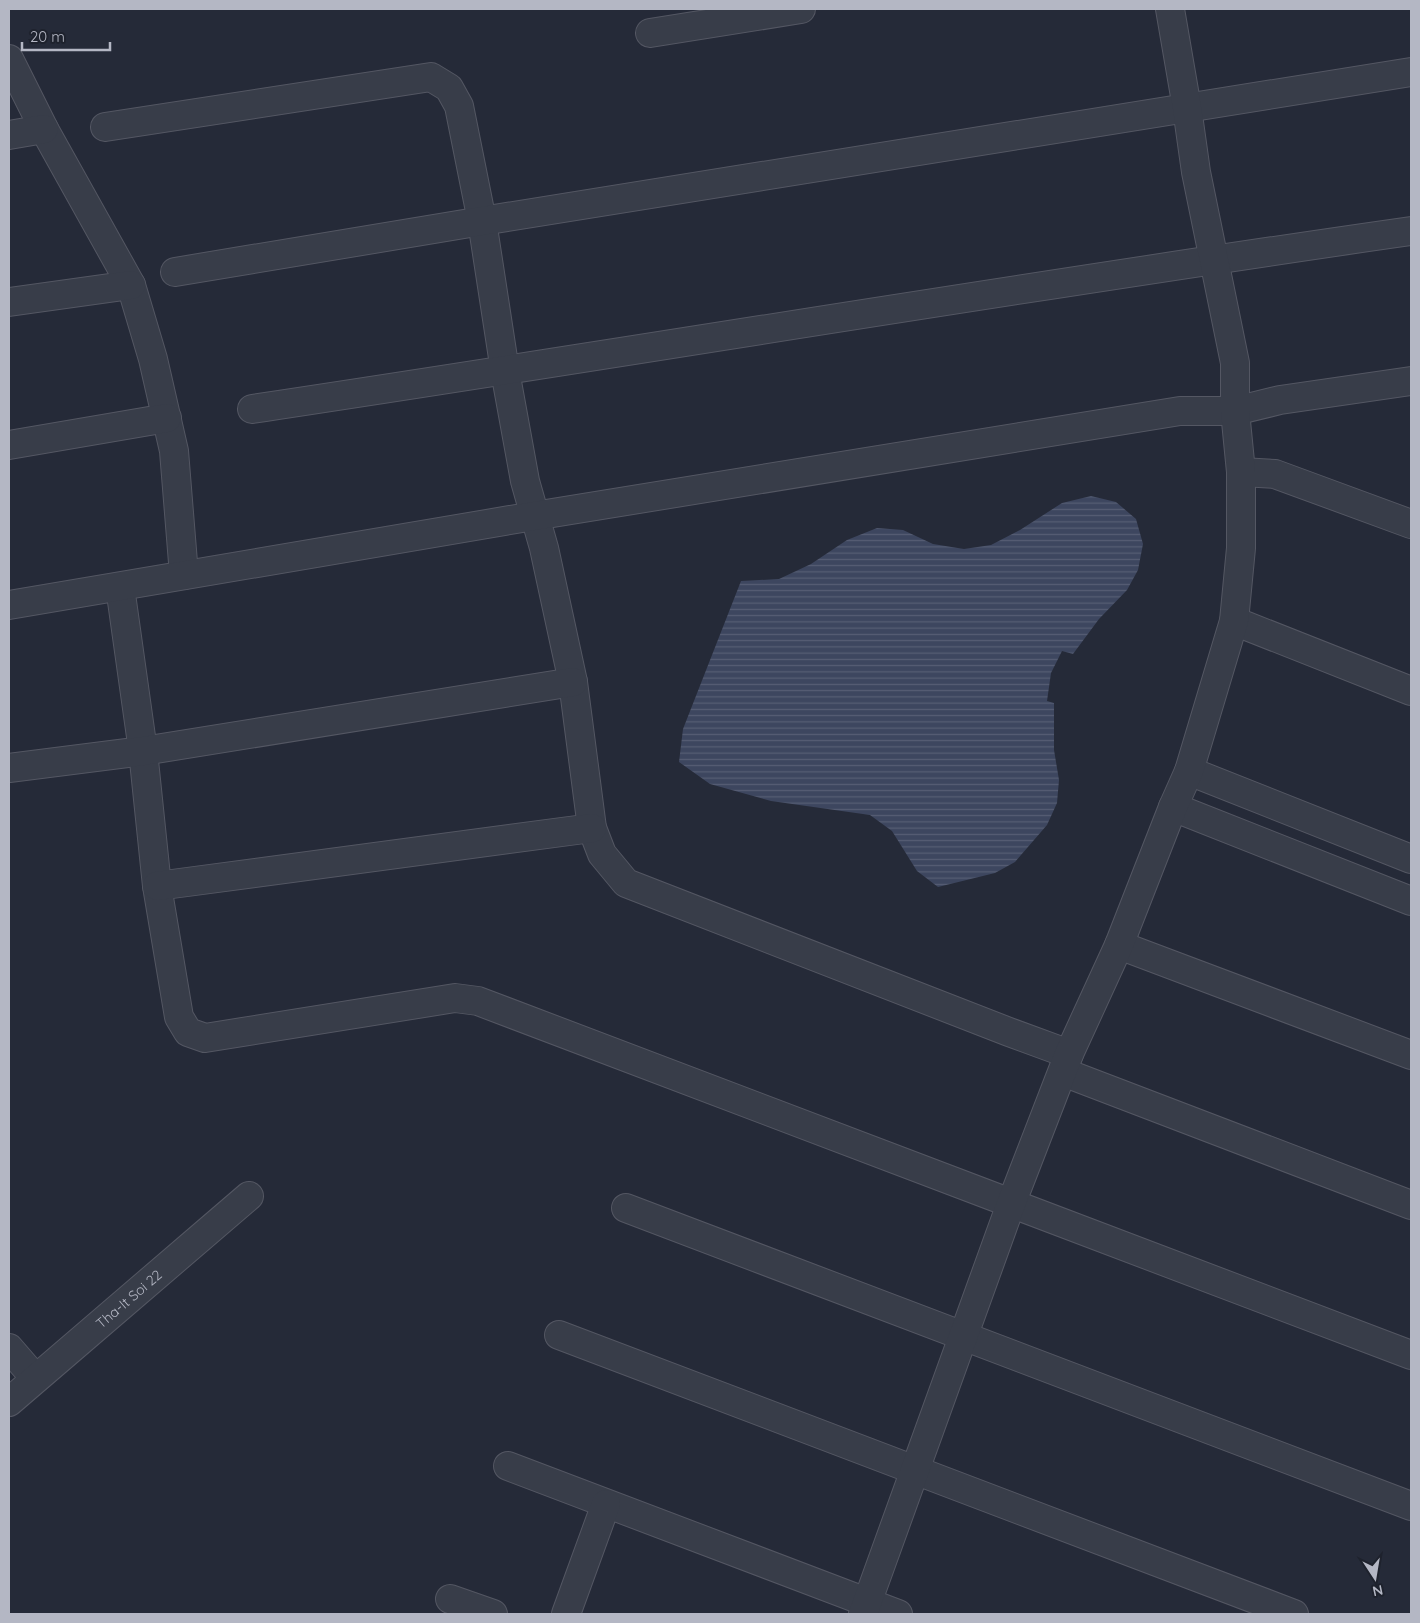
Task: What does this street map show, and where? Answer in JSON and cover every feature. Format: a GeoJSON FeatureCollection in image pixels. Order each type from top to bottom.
{"type":"FeatureCollection","features":[{"type":"Feature","properties":{"kind":"street"},"geometry":{"type":"LineString","coordinates":[[650,33],[740,14],[801,9]]}},
{"type":"Feature","properties":{"kind":"street"},"geometry":{"type":"LineString","coordinates":[[865,1608],[1011,1204],[1066,1063],[1119,945],[1189,771],[1234,622],[1241,548],[1241,472],[1235,411],[1235,363],[1196,172],[1170,9]]}},
{"type":"Feature","properties":{"kind":"street"},"geometry":{"type":"LineString","coordinates":[[9,59],[44,129],[131,285],[153,359],[174,450],[184,575]]}},
{"type":"Feature","properties":{"kind":"street"},"geometry":{"type":"LineString","coordinates":[[175,272],[1411,72]]}},
{"type":"Feature","properties":{"kind":"street"},"geometry":{"type":"LineString","coordinates":[[105,127],[430,77],[449,88],[459,106],[482,221],[505,371],[525,481],[544,548],[573,682],[592,828],[602,854],[626,883],[1009,1032],[1066,1063],[1411,1205]]}},
{"type":"Feature","properties":{"kind":"street"},"geometry":{"type":"LineString","coordinates":[[9,135],[44,129]]}},
{"type":"Feature","properties":{"kind":"street"},"geometry":{"type":"LineString","coordinates":[[252,408],[505,371],[1214,259],[1411,231]]}},
{"type":"Feature","properties":{"kind":"street"},"geometry":{"type":"LineString","coordinates":[[9,302],[131,285]]}},
{"type":"Feature","properties":{"kind":"street"},"geometry":{"type":"LineString","coordinates":[[9,604],[1180,411],[1235,411],[1280,400],[1411,381]]}},
{"type":"Feature","properties":{"kind":"street"},"geometry":{"type":"LineString","coordinates":[[9,445],[167,418]]}},
{"type":"Feature","properties":{"kind":"street"},"geometry":{"type":"LineString","coordinates":[[1241,472],[1275,474],[1411,524]]}},
{"type":"Feature","properties":{"kind":"street"},"geometry":{"type":"LineString","coordinates":[[120,586],[143,751],[158,886],[179,1018],[188,1032],[205,1038],[455,998],[478,1000],[1411,1355]]}},
{"type":"Feature","properties":{"kind":"street"},"geometry":{"type":"LineString","coordinates":[[1234,622],[1411,691]]}},
{"type":"Feature","properties":{"kind":"street"},"geometry":{"type":"LineString","coordinates":[[9,768],[143,751],[573,682]]}},
{"type":"Feature","properties":{"kind":"street"},"geometry":{"type":"LineString","coordinates":[[1189,771],[1411,859]]}},
{"type":"Feature","properties":{"kind":"street"},"geometry":{"type":"LineString","coordinates":[[1173,807],[1411,901]]}},
{"type":"Feature","properties":{"kind":"street"},"geometry":{"type":"LineString","coordinates":[[158,886],[592,828]]}},
{"type":"Feature","properties":{"kind":"street"},"geometry":{"type":"LineString","coordinates":[[1119,945],[1411,1055]]}},
{"type":"Feature","properties":{"kind":"street","name":"Tha-It Soi 22"},"geometry":{"type":"LineString","coordinates":[[9,1402],[248,1196]]}},
{"type":"Feature","properties":{"kind":"street"},"geometry":{"type":"LineString","coordinates":[[626,1208],[1411,1506]]}},
{"type":"Feature","properties":{"kind":"street"},"geometry":{"type":"LineString","coordinates":[[559,1335],[1294,1614]]}},
{"type":"Feature","properties":{"kind":"street"},"geometry":{"type":"LineString","coordinates":[[9,1348],[35,1378]]}},
{"type":"Feature","properties":{"kind":"street"},"geometry":{"type":"LineString","coordinates":[[508,1466],[865,1608],[898,1614]]}},
{"type":"Feature","properties":{"kind":"street"},"geometry":{"type":"LineString","coordinates":[[566,1614],[606,1504]]}},
{"type":"Feature","properties":{"kind":"street"},"geometry":{"type":"LineString","coordinates":[[450,1599],[493,1614]]}},
{"type":"Feature","properties":{"kind":"water"},"geometry":{"type":"Polygon","coordinates":[[[1091,496],[1116,502],[1136,519],[1143,544],[1138,570],[1127,590],[1099,619],[1073,654],[1062,651],[1051,673],[1047,701],[1054,703],[1054,750],[1059,780],[1057,803],[1047,825],[1015,862],[995,873],[938,887],[917,871],[892,831],[870,815],[771,801],[710,784],[679,762],[683,729],[741,581],[779,579],[811,564],[847,540],[877,528],[903,530],[933,544],[964,549],[991,545],[1020,530],[1062,503],[1091,496]]]}}]}
